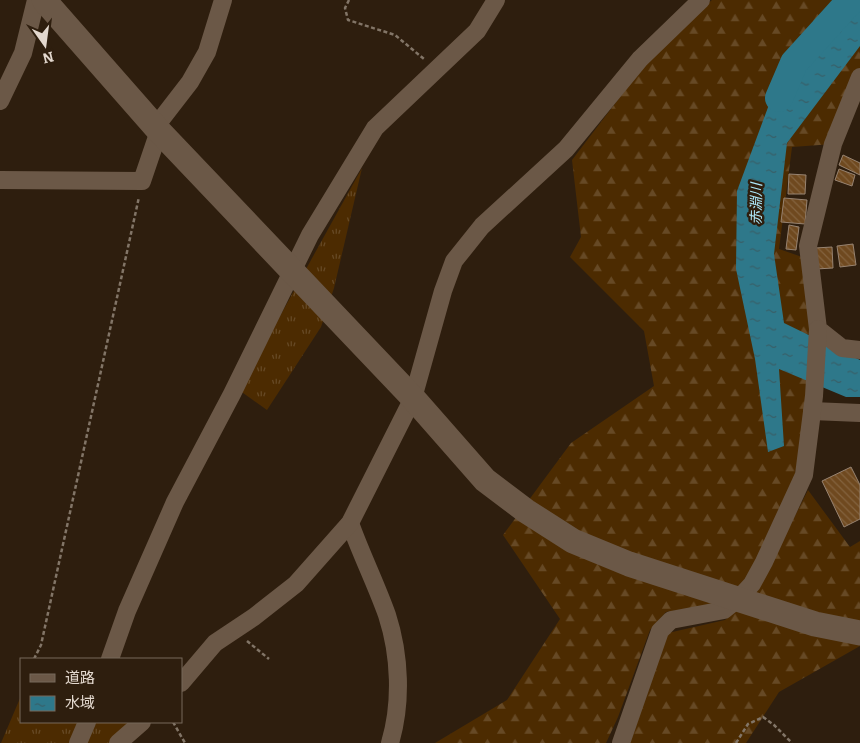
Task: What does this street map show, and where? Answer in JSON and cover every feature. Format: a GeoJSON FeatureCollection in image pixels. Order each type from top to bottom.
{"type":"FeatureCollection","features":[{"type":"Feature","properties":{"kind":"street"},"geometry":{"type":"LineString","coordinates":[[0,101],[23,54],[36,0]]}},
{"type":"Feature","properties":{"kind":"street"},"geometry":{"type":"LineString","coordinates":[[44,0],[157,128],[414,398],[485,480],[526,511],[573,541],[629,564],[815,624],[860,633]]}},
{"type":"Feature","properties":{"kind":"street"},"geometry":{"type":"LineString","coordinates":[[0,180],[142,181],[157,128],[190,82],[207,52],[223,0]]}},
{"type":"Feature","properties":{"kind":"street"},"geometry":{"type":"LineString","coordinates":[[110,658],[127,611],[175,502],[293,272],[310,235],[375,128],[477,31],[496,0]]}},
{"type":"Feature","properties":{"kind":"street"},"geometry":{"type":"LineString","coordinates":[[182,682],[215,643],[296,584],[350,523],[414,398],[443,291],[454,261],[482,226],[566,149],[640,59],[701,0]]}},
{"type":"Feature","properties":{"kind":"street"},"geometry":{"type":"LineString","coordinates":[[621,743],[660,632],[671,620],[724,610],[740,597],[756,576],[802,481],[813,403],[818,329],[808,246],[833,144],[860,78]]}},
{"type":"Feature","properties":{"kind":"street"},"geometry":{"type":"LineString","coordinates":[[818,329],[842,348],[860,350]]}},
{"type":"Feature","properties":{"kind":"street"},"geometry":{"type":"LineString","coordinates":[[813,403],[860,413]]}},
{"type":"Feature","properties":{"kind":"street"},"geometry":{"type":"LineString","coordinates":[[350,523],[387,616],[398,675],[397,720],[390,743]]}},
{"type":"Feature","properties":{"kind":"street"},"geometry":{"type":"LineString","coordinates":[[78,743],[86,723]]}},
{"type":"Feature","properties":{"kind":"street"},"geometry":{"type":"LineString","coordinates":[[118,743],[141,723]]}},
{"type":"Feature","properties":{"kind":"path"},"geometry":{"type":"LineString","coordinates":[[349,0],[345,8],[348,20],[395,36],[438,70]]}},
{"type":"Feature","properties":{"kind":"path"},"geometry":{"type":"LineString","coordinates":[[34,658],[41,645],[142,181]]}},
{"type":"Feature","properties":{"kind":"path"},"geometry":{"type":"LineString","coordinates":[[234,630],[269,659]]}},
{"type":"Feature","properties":{"kind":"path"},"geometry":{"type":"LineString","coordinates":[[736,743],[748,724],[762,717],[774,725],[792,743]]}},
{"type":"Feature","properties":{"kind":"path"},"geometry":{"type":"LineString","coordinates":[[174,723],[185,743]]}},
{"type":"Feature","properties":{"kind":"green space"},"geometry":{"type":"Polygon","coordinates":[[[712,0],[860,0],[860,79],[833,144],[792,147],[779,249],[805,258],[812,372],[795,475],[773,527],[739,593],[723,603],[666,612],[650,630],[618,717],[606,743],[435,743],[507,700],[560,619],[503,535],[571,443],[654,386],[644,331],[570,257],[581,237],[572,160],[662,42],[712,0]]]}},
{"type":"Feature","properties":{"kind":"green space"},"geometry":{"type":"Polygon","coordinates":[[[362,168],[334,288],[321,327],[267,410],[239,390],[362,168]]]}},
{"type":"Feature","properties":{"kind":"green space"},"geometry":{"type":"Polygon","coordinates":[[[808,490],[850,547],[860,541],[860,646],[779,692],[746,743],[630,743],[668,633],[725,620],[757,591],[808,490]]]}},
{"type":"Feature","properties":{"kind":"green space"},"geometry":{"type":"Polygon","coordinates":[[[20,698],[20,723],[135,723],[113,743],[1,743],[20,698]]]}},
{"type":"Feature","properties":{"kind":"water"},"geometry":{"type":"Polygon","coordinates":[[[851,0],[860,0],[860,46],[787,143],[774,254],[784,323],[860,360],[860,397],[846,397],[779,369],[784,446],[768,452],[755,359],[736,269],[737,191],[777,83],[851,0]]]}},
{"type":"Feature","properties":{"kind":"building"},"geometry":{"type":"Polygon","coordinates":[[[843,155],[860,163],[860,175],[839,165],[843,155]]]}},
{"type":"Feature","properties":{"kind":"building"},"geometry":{"type":"Polygon","coordinates":[[[839,169],[855,175],[852,186],[835,180],[839,169]]]}},
{"type":"Feature","properties":{"kind":"building"},"geometry":{"type":"Polygon","coordinates":[[[789,174],[806,175],[805,194],[788,194],[789,174]]]}},
{"type":"Feature","properties":{"kind":"building"},"geometry":{"type":"Polygon","coordinates":[[[784,198],[807,200],[805,224],[781,222],[784,198]]]}},
{"type":"Feature","properties":{"kind":"building"},"geometry":{"type":"Polygon","coordinates":[[[789,225],[799,227],[796,250],[786,249],[789,225]]]}},
{"type":"Feature","properties":{"kind":"building"},"geometry":{"type":"Polygon","coordinates":[[[853,244],[856,265],[840,267],[837,246],[853,244]]]}},
{"type":"Feature","properties":{"kind":"building"},"geometry":{"type":"Polygon","coordinates":[[[832,247],[833,268],[816,269],[815,248],[832,247]]]}},
{"type":"Feature","properties":{"kind":"building"},"geometry":{"type":"Polygon","coordinates":[[[851,467],[860,485],[860,519],[844,527],[822,481],[851,467]]]}},
{"type":"Feature","properties":{"kind":"waterway","name":"赤淵川"},"geometry":{"type":"LineString","coordinates":[[779,98],[794,63],[851,0]]}}]}
